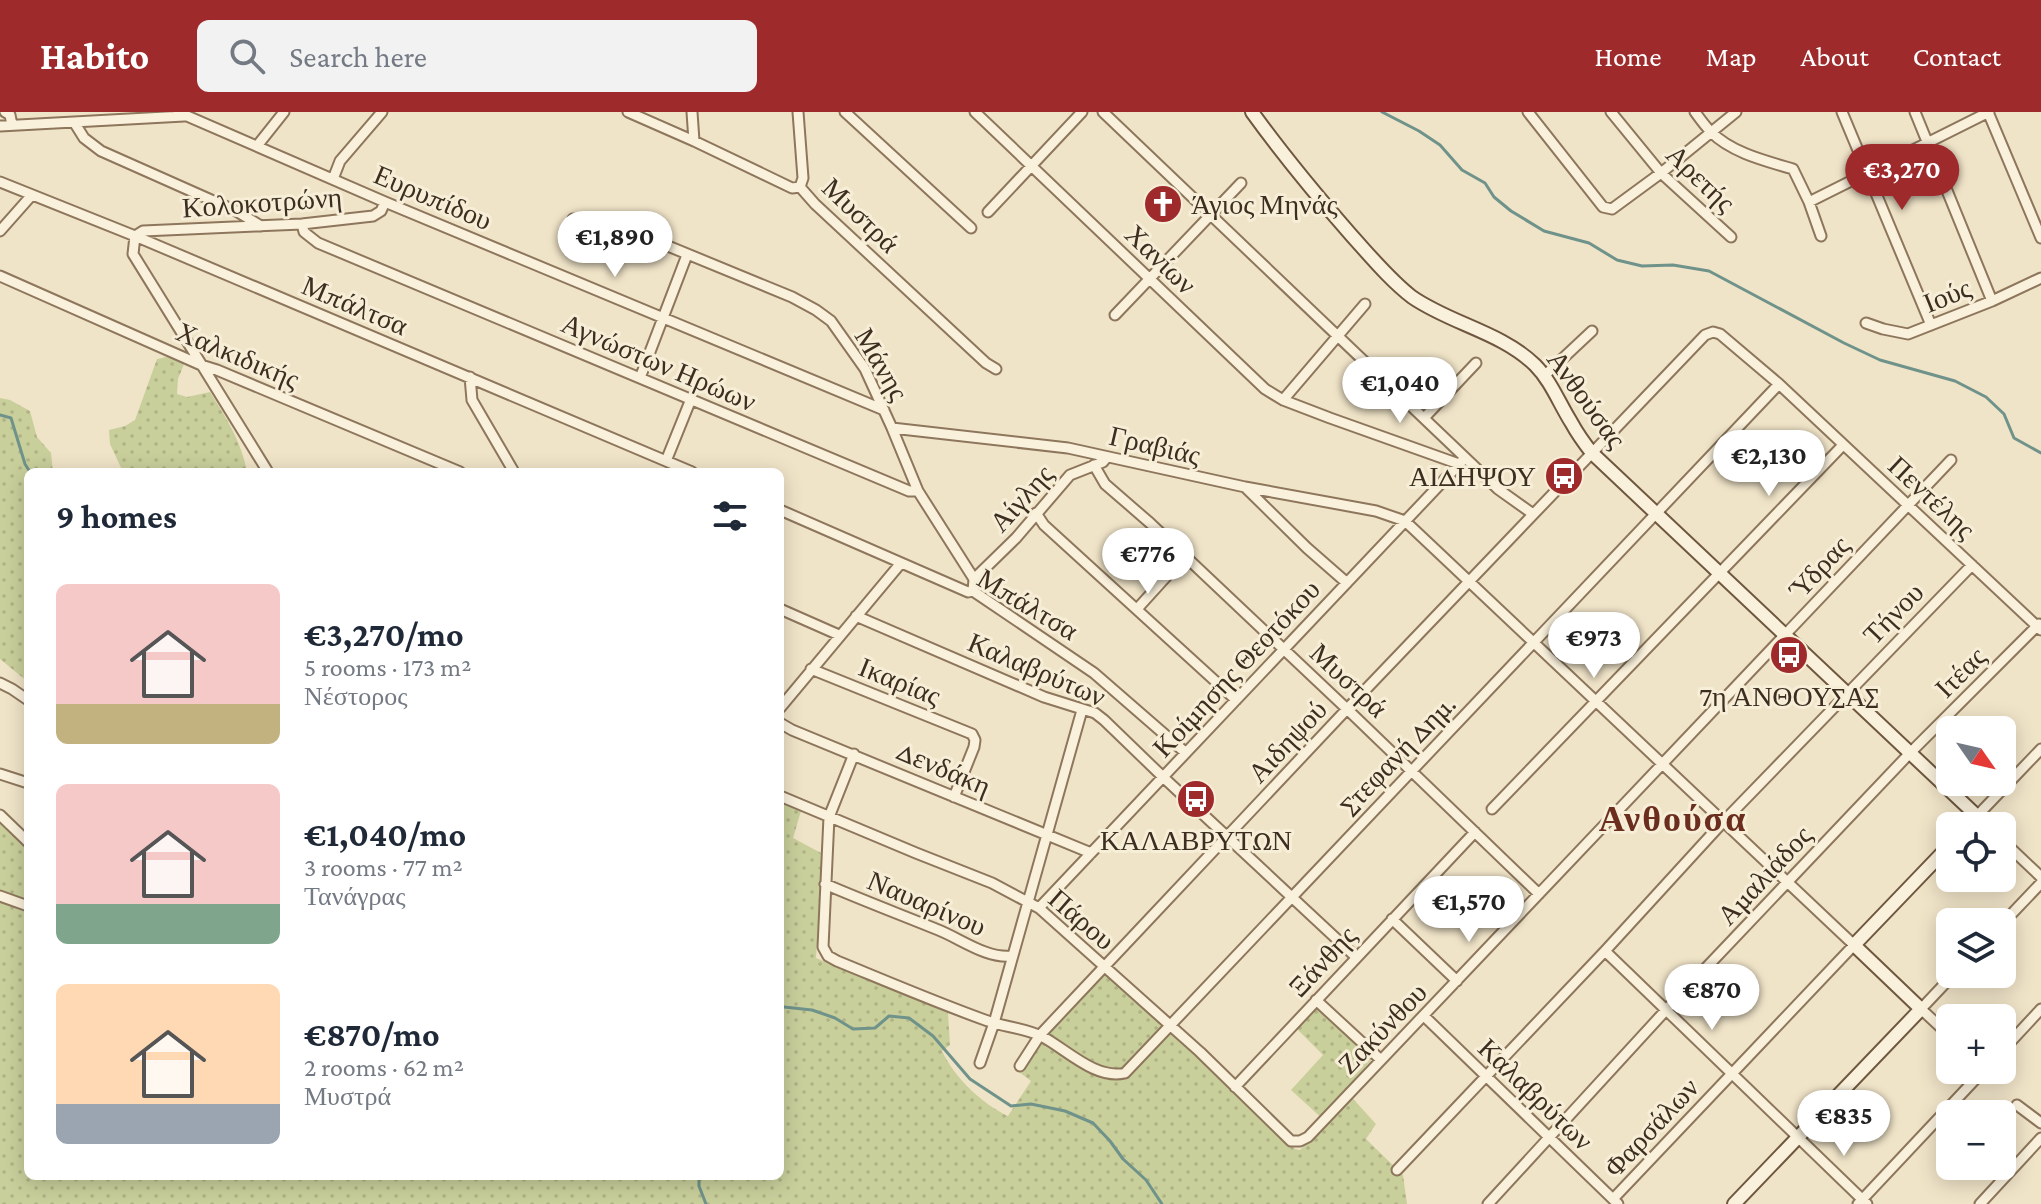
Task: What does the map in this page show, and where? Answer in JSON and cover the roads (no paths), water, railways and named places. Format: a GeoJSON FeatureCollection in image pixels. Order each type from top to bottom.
{"type":"FeatureCollection","features":[{"type":"Feature","properties":{"kind":"street"},"geometry":{"type":"LineString","coordinates":[[5,112],[10,115],[12,125]]}},
{"type":"Feature","properties":{"kind":"street"},"geometry":{"type":"LineString","coordinates":[[257,146],[284,112]]}},
{"type":"Feature","properties":{"kind":"street"},"geometry":{"type":"LineString","coordinates":[[333,179],[340,161],[382,112]]}},
{"type":"Feature","properties":{"kind":"street","name":"Μυστρά"},"geometry":{"type":"LineString","coordinates":[[628,112],[792,188],[800,187],[896,280],[996,369]]}},
{"type":"Feature","properties":{"kind":"street"},"geometry":{"type":"LineString","coordinates":[[692,112],[694,141]]}},
{"type":"Feature","properties":{"kind":"street"},"geometry":{"type":"LineString","coordinates":[[798,112],[803,178],[800,187]]}},
{"type":"Feature","properties":{"kind":"street"},"geometry":{"type":"LineString","coordinates":[[845,112],[971,228]]}},
{"type":"Feature","properties":{"kind":"street","name":"Χανίων"},"geometry":{"type":"LineString","coordinates":[[975,112],[1265,389],[1283,400],[1330,418],[1462,461]]}},
{"type":"Feature","properties":{"kind":"street"},"geometry":{"type":"LineString","coordinates":[[988,212],[1082,112]]}},
{"type":"Feature","properties":{"kind":"street"},"geometry":{"type":"LineString","coordinates":[[1103,112],[1424,418],[1462,461],[1533,514]]}},
{"type":"Feature","properties":{"kind":"street","name":"Ανθούσας"},"geometry":{"type":"LineString","coordinates":[[1252,112],[1283,154],[1379,266],[1412,296],[1511,347],[1528,359],[1544,376],[1592,453],[1910,753],[1964,812]]}},
{"type":"Feature","properties":{"kind":"street"},"geometry":{"type":"LineString","coordinates":[[1528,112],[1603,207],[1612,209],[1736,112]]}},
{"type":"Feature","properties":{"kind":"street","name":"Αρετής"},"geometry":{"type":"LineString","coordinates":[[1611,112],[1661,173],[1731,237]]}},
{"type":"Feature","properties":{"kind":"street"},"geometry":{"type":"LineString","coordinates":[[1695,112],[1721,140],[1754,157],[1793,169],[1821,236]]}},
{"type":"Feature","properties":{"kind":"street"},"geometry":{"type":"LineString","coordinates":[[1842,112],[1931,325]]}},
{"type":"Feature","properties":{"kind":"street"},"geometry":{"type":"LineString","coordinates":[[1915,112],[1992,301]]}},
{"type":"Feature","properties":{"kind":"street"},"geometry":{"type":"LineString","coordinates":[[1809,202],[1988,112],[2041,238]]}},
{"type":"Feature","properties":{"kind":"street"},"geometry":{"type":"LineString","coordinates":[[0,126],[185,113]]}},
{"type":"Feature","properties":{"kind":"street","name":"Ευρυπίδου"},"geometry":{"type":"LineString","coordinates":[[185,113],[385,202],[884,410]]}},
{"type":"Feature","properties":{"kind":"street"},"geometry":{"type":"LineString","coordinates":[[74,122],[84,138],[101,151],[236,211],[261,226]]}},
{"type":"Feature","properties":{"kind":"street","name":"Μπάλτσα"},"geometry":{"type":"LineString","coordinates":[[0,182],[683,468]]}},
{"type":"Feature","properties":{"kind":"street"},"geometry":{"type":"LineString","coordinates":[[1115,315],[1241,183]]}},
{"type":"Feature","properties":{"kind":"street"},"geometry":{"type":"LineString","coordinates":[[0,231],[31,196]]}},
{"type":"Feature","properties":{"kind":"street","name":"Κολοκοτρώνη"},"geometry":{"type":"LineString","coordinates":[[135,236],[143,231],[302,224],[373,216],[381,211],[385,202]]}},
{"type":"Feature","properties":{"kind":"street","name":"Μάνης"},"geometry":{"type":"LineString","coordinates":[[573,219],[627,231],[792,297],[831,321],[865,369],[918,491],[974,579]]}},
{"type":"Feature","properties":{"kind":"street","name":"Αγνώστων Ηρώων"},"geometry":{"type":"LineString","coordinates":[[302,224],[304,232],[318,243],[909,491],[918,491]]}},
{"type":"Feature","properties":{"kind":"street"},"geometry":{"type":"LineString","coordinates":[[135,236],[133,254],[266,468]]}},
{"type":"Feature","properties":{"kind":"street"},"geometry":{"type":"LineString","coordinates":[[640,378],[687,255]]}},
{"type":"Feature","properties":{"kind":"street","name":"Χαλκιδικής"},"geometry":{"type":"LineString","coordinates":[[0,276],[201,365],[450,468]]}},
{"type":"Feature","properties":{"kind":"street","name":"Ιούς"},"geometry":{"type":"LineString","coordinates":[[1866,323],[1908,334],[2041,278]]}},
{"type":"Feature","properties":{"kind":"street"},"geometry":{"type":"LineString","coordinates":[[1283,400],[1365,304]]}},
{"type":"Feature","properties":{"kind":"street"},"geometry":{"type":"LineString","coordinates":[[1544,376],[1592,331]]}},
{"type":"Feature","properties":{"kind":"street","name":"Αιδηψού"},"geometry":{"type":"LineString","coordinates":[[1020,1066],[1040,1035],[1533,514],[1705,335],[1713,332],[1720,334]]}},
{"type":"Feature","properties":{"kind":"street","name":"Πεντέλης"},"geometry":{"type":"LineString","coordinates":[[1720,334],[1779,384],[2040,626]]}},
{"type":"Feature","properties":{"kind":"street"},"geometry":{"type":"LineString","coordinates":[[1424,418],[1476,363]]}},
{"type":"Feature","properties":{"kind":"street"},"geometry":{"type":"LineString","coordinates":[[470,377],[472,400],[512,468]]}},
{"type":"Feature","properties":{"kind":"street","name":"Στεφανή Δημ."},"geometry":{"type":"LineString","coordinates":[[1040,1035],[1091,1066],[1112,1075],[1125,1073],[1779,384]]}},
{"type":"Feature","properties":{"kind":"street"},"geometry":{"type":"LineString","coordinates":[[666,461],[691,399]]}},
{"type":"Feature","properties":{"kind":"street","name":"Γραβιάς"},"geometry":{"type":"LineString","coordinates":[[892,428],[1068,448],[1245,487],[1376,511],[1405,521]]}},
{"type":"Feature","properties":{"kind":"street"},"geometry":{"type":"LineString","coordinates":[[1492,809],[1843,445]]}},
{"type":"Feature","properties":{"kind":"street","name":"Αίγλης"},"geometry":{"type":"LineString","coordinates":[[974,579],[1016,538],[1070,475],[1103,462],[1107,457]]}},
{"type":"Feature","properties":{"kind":"street","name":"Ύδρας"},"geometry":{"type":"LineString","coordinates":[[1785,635],[1951,460]]}},
{"type":"Feature","properties":{"kind":"street","name":"Κοίμησης Θεοτόκου"},"geometry":{"type":"LineString","coordinates":[[1039,908],[1462,461]]}},
{"type":"Feature","properties":{"kind":"street","name":"Μυστρά"},"geometry":{"type":"LineString","coordinates":[[1094,465],[1105,484],[1284,649],[1539,894]]}},
{"type":"Feature","properties":{"kind":"street"},"geometry":{"type":"LineString","coordinates":[[1245,487],[1347,583]]}},
{"type":"Feature","properties":{"kind":"street","name":"Μπάλτσα"},"geometry":{"type":"LineString","coordinates":[[784,512],[968,592],[973,591],[1094,673],[1186,753]]}},
{"type":"Feature","properties":{"kind":"street"},"geometry":{"type":"LineString","coordinates":[[1036,513],[1044,525],[1236,700]]}},
{"type":"Feature","properties":{"kind":"street"},"geometry":{"type":"LineString","coordinates":[[1405,521],[1936,1023]]}},
{"type":"Feature","properties":{"kind":"street"},"geometry":{"type":"LineString","coordinates":[[1137,609],[1185,556]]}},
{"type":"Feature","properties":{"kind":"street"},"geometry":{"type":"LineString","coordinates":[[784,703],[901,563]]}},
{"type":"Feature","properties":{"kind":"street","name":"Τήνου"},"geometry":{"type":"LineString","coordinates":[[1397,1170],[1723,822],[1972,565]]}},
{"type":"Feature","properties":{"kind":"street"},"geometry":{"type":"LineString","coordinates":[[973,591],[974,579]]}},
{"type":"Feature","properties":{"kind":"street"},"geometry":{"type":"LineString","coordinates":[[784,611],[839,635]]}},
{"type":"Feature","properties":{"kind":"street","name":"Καλαβρύτων"},"geometry":{"type":"LineString","coordinates":[[856,616],[1044,697],[1095,713],[1356,957]]}},
{"type":"Feature","properties":{"kind":"street","name":"Ιτέας"},"geometry":{"type":"LineString","coordinates":[[1910,753],[2040,626]]}},
{"type":"Feature","properties":{"kind":"street","name":"Ζακύνθου"},"geometry":{"type":"LineString","coordinates":[[1308,1137],[1785,635]]}},
{"type":"Feature","properties":{"kind":"street","name":"Ικαρίας"},"geometry":{"type":"LineString","coordinates":[[811,669],[972,734],[974,747],[954,797]]}},
{"type":"Feature","properties":{"kind":"street"},"geometry":{"type":"LineString","coordinates":[[0,683],[24,697]]}},
{"type":"Feature","properties":{"kind":"street"},"geometry":{"type":"LineString","coordinates":[[980,1063],[1082,710]]}},
{"type":"Feature","properties":{"kind":"street","name":"Δενδάκη"},"geometry":{"type":"LineString","coordinates":[[784,725],[1091,853]]}},
{"type":"Feature","properties":{"kind":"street"},"geometry":{"type":"LineString","coordinates":[[1981,812],[2041,749]]}},
{"type":"Feature","properties":{"kind":"street","name":"Αμαλιάδος"},"geometry":{"type":"LineString","coordinates":[[1488,1204],[1666,1010],[1910,753]]}},
{"type":"Feature","properties":{"kind":"street"},"geometry":{"type":"LineString","coordinates":[[854,754],[829,817],[823,947],[828,956],[994,1023],[1040,1035]]}},
{"type":"Feature","properties":{"kind":"street"},"geometry":{"type":"LineString","coordinates":[[0,774],[24,782]]}},
{"type":"Feature","properties":{"kind":"street","name":"Πάρου"},"geometry":{"type":"LineString","coordinates":[[784,798],[992,883],[1039,908],[1200,1052],[1291,1141],[1308,1137]]}},
{"type":"Feature","properties":{"kind":"street"},"geometry":{"type":"LineString","coordinates":[[0,815],[24,838]]}},
{"type":"Feature","properties":{"kind":"street","name":"Ξάνθης"},"geometry":{"type":"LineString","coordinates":[[1235,1087],[1475,832]]}},
{"type":"Feature","properties":{"kind":"street"},"geometry":{"type":"LineString","coordinates":[[2016,854],[2041,880],[2016,908]]}},
{"type":"Feature","properties":{"kind":"street"},"geometry":{"type":"LineString","coordinates":[[1854,945],[1936,860]]}},
{"type":"Feature","properties":{"kind":"street","name":"Ναυαρίνου"},"geometry":{"type":"LineString","coordinates":[[825,884],[992,954],[1012,956]]}},
{"type":"Feature","properties":{"kind":"street"},"geometry":{"type":"LineString","coordinates":[[0,896],[24,905]]}},
{"type":"Feature","properties":{"kind":"street"},"geometry":{"type":"LineString","coordinates":[[1392,919],[1457,981]]}},
{"type":"Feature","properties":{"kind":"street","name":"Φαρσάλων"},"geometry":{"type":"LineString","coordinates":[[1616,1202],[1854,945]]}},
{"type":"Feature","properties":{"kind":"street"},"geometry":{"type":"LineString","coordinates":[[1605,951],[1862,1202],[1971,1084]]}},
{"type":"Feature","properties":{"kind":"street"},"geometry":{"type":"LineString","coordinates":[[1734,1204],[1941,988]]}},
{"type":"Feature","properties":{"kind":"street"},"geometry":{"type":"LineString","coordinates":[[1316,1000],[1381,1060]]}},
{"type":"Feature","properties":{"kind":"street"},"geometry":{"type":"LineString","coordinates":[[2016,1036],[2041,1009]]}},
{"type":"Feature","properties":{"kind":"street","name":"Καλαβρύτων"},"geometry":{"type":"LineString","coordinates":[[1424,1016],[1616,1202]]}},
{"type":"Feature","properties":{"kind":"street"},"geometry":{"type":"LineString","coordinates":[[2017,1105],[2041,1123]]}},
{"type":"Feature","properties":{"kind":"street"},"geometry":{"type":"LineString","coordinates":[[1980,1204],[2041,1138]]}},
{"type":"Feature","properties":{"kind":"waterway"},"geometry":{"type":"LineString","coordinates":[[1382,112],[1440,145],[1462,170],[1485,183],[1494,197],[1544,231],[1589,243],[1617,260],[1642,266],[1673,265],[1709,271],[1880,360],[1955,381],[1986,397],[2004,414],[2014,438],[2041,453]]}},
{"type":"Feature","properties":{"kind":"waterway"},"geometry":{"type":"LineString","coordinates":[[0,415],[11,418],[28,468]]}},
{"type":"Feature","properties":{"kind":"waterway"},"geometry":{"type":"LineString","coordinates":[[784,1007],[812,1010],[835,1018],[853,1029],[875,1028],[889,1016],[909,1018],[933,1036],[970,1079],[1011,1106],[1031,1104],[1065,1111],[1093,1123],[1123,1159],[1146,1180],[1162,1204]]}},
{"type":"Feature","properties":{"kind":"waterway"},"geometry":{"type":"LineString","coordinates":[[699,1180],[706,1204]]}},
{"type":"Feature","properties":{"kind":"place","name":"Άγιος Μηνάς"},"geometry":{"type":"Point","coordinates":[1163,204]}},
{"type":"Feature","properties":{"kind":"place","name":"ΑΙΔΗΨΟΥ"},"geometry":{"type":"Point","coordinates":[1564,476]}},
{"type":"Feature","properties":{"kind":"place","name":"7η ΑΝΘΟΥΣΑΣ"},"geometry":{"type":"Point","coordinates":[1789,655]}},
{"type":"Feature","properties":{"kind":"place","name":"ΚΑΛΑΒΡΥΤΩΝ"},"geometry":{"type":"Point","coordinates":[1196,799]}},
{"type":"Feature","properties":{"kind":"district","name":"Ανθούσα"},"geometry":{"type":"Point","coordinates":[1673,818]}}]}
